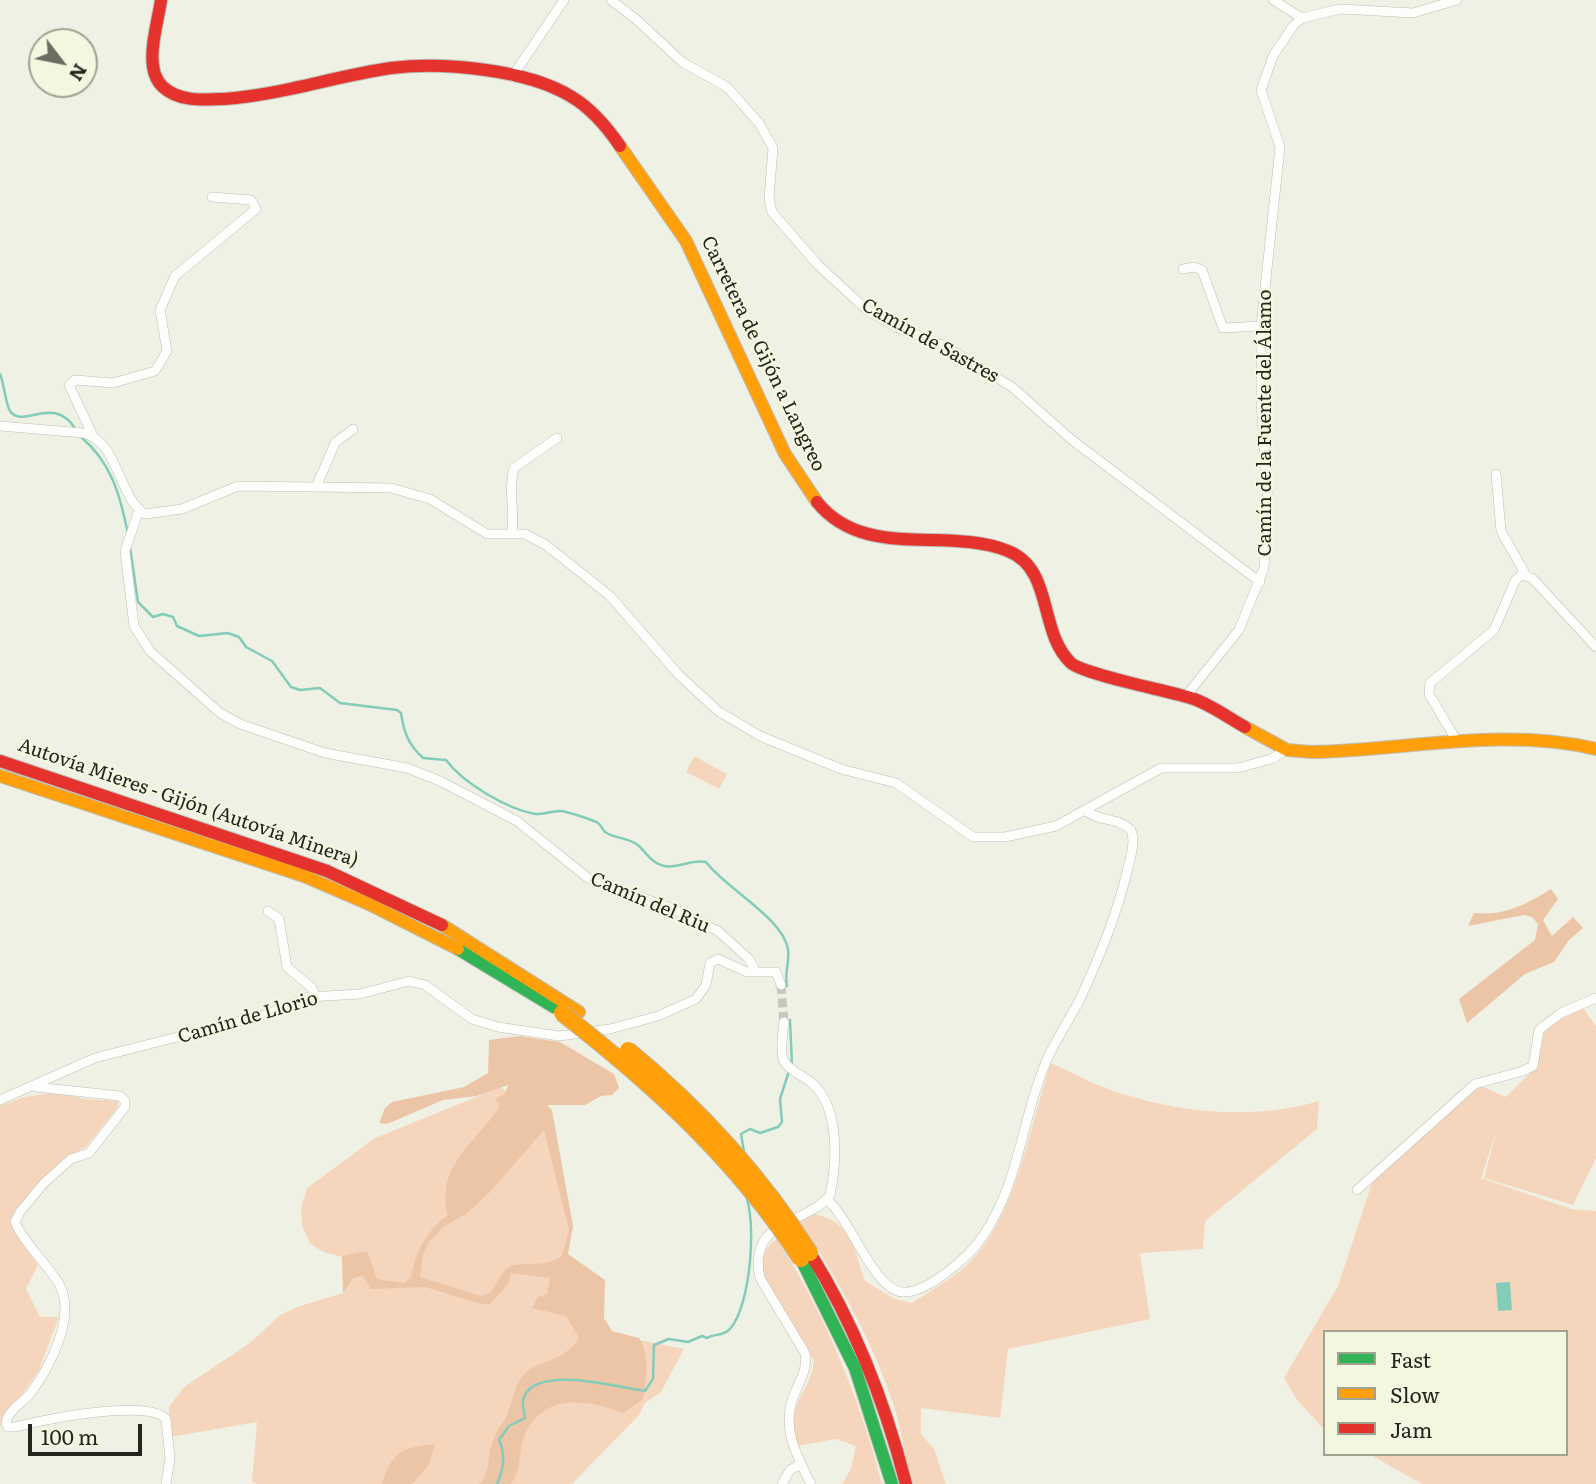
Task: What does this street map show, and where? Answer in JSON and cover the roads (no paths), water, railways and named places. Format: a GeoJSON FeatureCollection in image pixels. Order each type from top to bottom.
{"type":"FeatureCollection","features":[{"type":"Feature","properties":{"kind":"main road","name":"Carretera de Gijón a Langreo"},"geometry":{"type":"LineString","coordinates":[[161,0],[154,68],[164,89],[183,99],[220,100],[268,94],[393,68],[429,67],[512,77],[568,93],[590,108],[618,143],[693,253],[799,481],[832,519],[852,532],[877,539],[983,545],[1012,553],[1031,570],[1040,585],[1052,639],[1060,655],[1076,666],[1186,696],[1212,707],[1287,750],[1335,752],[1502,740],[1562,743],[1596,750]]}},
{"type":"Feature","properties":{"kind":"main road","name":"Autovía Mieres - Gijón (Autovía Minera)"},"geometry":{"type":"LineString","coordinates":[[0,761],[50,781],[241,840],[373,890],[498,957],[571,1012],[699,1129],[755,1192],[806,1256],[869,1404],[892,1484]]}},
{"type":"Feature","properties":{"kind":"main road","name":"Autovía Mieres - Gijón (Autovía Minera)"},"geometry":{"type":"LineString","coordinates":[[0,776],[238,853],[368,902],[571,1012]]}},
{"type":"Feature","properties":{"kind":"main road"},"geometry":{"type":"LineString","coordinates":[[806,1256],[834,1290],[858,1341],[881,1398],[906,1484]]}},
{"type":"Feature","properties":{"kind":"street"},"geometry":{"type":"LineString","coordinates":[[512,77],[564,0]]}},
{"type":"Feature","properties":{"kind":"street","name":"Camín de Sastres"},"geometry":{"type":"LineString","coordinates":[[611,0],[638,20],[682,62],[727,87],[759,123],[773,148],[769,198],[772,212],[851,297],[887,322],[945,346],[1012,387],[1072,440],[1260,582]]}},
{"type":"Feature","properties":{"kind":"street"},"geometry":{"type":"LineString","coordinates":[[1273,0],[1302,18],[1340,9],[1413,13],[1457,0]]}},
{"type":"Feature","properties":{"kind":"street","name":"Camín de la Fuente del Álamo"},"geometry":{"type":"LineString","coordinates":[[1186,696],[1239,629],[1265,568],[1268,502],[1261,401],[1261,326],[1280,147],[1261,90],[1273,56],[1293,26],[1302,18]]}},
{"type":"Feature","properties":{"kind":"street"},"geometry":{"type":"LineString","coordinates":[[212,197],[251,200],[256,209],[175,276],[160,310],[167,351],[155,371],[113,383],[75,380],[69,385],[94,437],[108,454],[132,503],[139,510],[151,515],[182,509],[238,486],[317,485],[408,492],[439,504],[487,534],[512,532],[534,538],[585,574],[610,596],[707,702],[750,732],[841,769],[895,783],[973,837],[1005,837],[1056,826],[1161,768],[1238,768],[1271,759],[1287,750]]}},
{"type":"Feature","properties":{"kind":"street"},"geometry":{"type":"LineString","coordinates":[[1183,269],[1194,267],[1202,270],[1223,328],[1261,326]]}},
{"type":"Feature","properties":{"kind":"street"},"geometry":{"type":"LineString","coordinates":[[0,426],[83,433],[94,437]]}},
{"type":"Feature","properties":{"kind":"street"},"geometry":{"type":"LineString","coordinates":[[317,485],[335,443],[353,429]]}},
{"type":"Feature","properties":{"kind":"street"},"geometry":{"type":"LineString","coordinates":[[512,532],[510,495],[514,468],[557,438]]}},
{"type":"Feature","properties":{"kind":"street"},"geometry":{"type":"LineString","coordinates":[[1496,474],[1501,531],[1526,575],[1596,647]]}},
{"type":"Feature","properties":{"kind":"street","name":"Camín del Riu"},"geometry":{"type":"LineString","coordinates":[[139,510],[129,542],[134,626],[150,651],[220,713],[240,723],[325,753],[407,768],[440,781],[517,821],[588,878],[673,909],[718,931],[749,959],[756,972]]}},
{"type":"Feature","properties":{"kind":"street"},"geometry":{"type":"LineString","coordinates":[[1455,743],[1429,694],[1430,683],[1494,630],[1515,581],[1526,575]]}},
{"type":"Feature","properties":{"kind":"street"},"geometry":{"type":"LineString","coordinates":[[827,1199],[844,1217],[883,1283],[904,1293],[921,1288],[966,1257],[995,1216],[1020,1154],[1045,1064],[1079,1000],[1111,927],[1133,843],[1131,830],[1126,825],[1098,818],[1085,810]]}},
{"type":"Feature","properties":{"kind":"street"},"geometry":{"type":"LineString","coordinates":[[268,911],[279,919],[287,967],[312,988],[315,996]]}},
{"type":"Feature","properties":{"kind":"street","name":"Camín de Llorio"},"geometry":{"type":"LineString","coordinates":[[0,1100],[95,1058],[271,1013],[315,996],[346,996],[415,981],[472,1019],[527,1033],[578,1035],[634,1023],[687,1004],[705,989],[708,969],[713,960],[718,959],[743,971],[776,972],[781,985]]}},
{"type":"Feature","properties":{"kind":"street"},"geometry":{"type":"LineString","coordinates":[[1357,1190],[1475,1084],[1532,1066],[1534,1042],[1546,1023],[1596,998]]}},
{"type":"Feature","properties":{"kind":"street"},"geometry":{"type":"LineString","coordinates":[[784,1022],[783,1059],[790,1068],[817,1088],[831,1113],[832,1183],[827,1199],[783,1223],[772,1233],[759,1253],[757,1265],[760,1278],[805,1353],[804,1374],[789,1415],[791,1439],[811,1484]]}},
{"type":"Feature","properties":{"kind":"street"},"geometry":{"type":"LineString","coordinates":[[33,1087],[120,1096],[125,1101],[125,1107],[89,1153],[71,1159],[44,1183],[15,1222],[59,1284],[65,1300],[65,1313],[59,1338],[31,1392],[7,1416],[6,1422],[9,1427],[15,1427],[106,1412],[152,1410],[166,1419],[170,1458],[166,1484]]}},
{"type":"Feature","properties":{"kind":"street"},"geometry":{"type":"LineString","coordinates":[[782,1484],[790,1470],[800,1464]]}},
{"type":"Feature","properties":{"kind":"water"},"geometry":{"type":"Polygon","coordinates":[[[1510,1282],[1512,1310],[1498,1311],[1496,1283],[1510,1282]]]}},
{"type":"Feature","properties":{"kind":"waterway"},"geometry":{"type":"LineString","coordinates":[[0,374],[10,411],[16,416],[58,414],[67,419],[76,430]]}},
{"type":"Feature","properties":{"kind":"waterway"},"geometry":{"type":"LineString","coordinates":[[80,436],[91,446],[113,480],[128,534]]}},
{"type":"Feature","properties":{"kind":"waterway"},"geometry":{"type":"LineString","coordinates":[[130,547],[138,602],[153,617],[163,614],[173,617],[177,626],[199,636],[228,633],[239,637],[246,647],[272,661],[291,687],[300,690],[320,688],[340,703],[397,710],[401,713],[410,743],[423,758],[446,760],[474,786],[512,807],[535,814],[562,811],[591,820],[598,823],[605,832],[635,843],[660,865],[669,867],[706,862],[765,915],[784,937],[788,949],[787,986]]}},
{"type":"Feature","properties":{"kind":"waterway"},"geometry":{"type":"LineString","coordinates":[[790,1020],[792,1065]]}},
{"type":"Feature","properties":{"kind":"waterway"},"geometry":{"type":"LineString","coordinates":[[744,1152],[741,1134],[750,1129],[760,1133],[778,1127],[782,1122],[780,1099],[789,1071]]}},
{"type":"Feature","properties":{"kind":"waterway"},"geometry":{"type":"LineString","coordinates":[[497,1484],[503,1462],[499,1440],[509,1426],[525,1418],[523,1399],[532,1387],[545,1382],[580,1380],[645,1391],[653,1379],[654,1345],[669,1339],[688,1342],[702,1336],[707,1338],[721,1334],[730,1329],[743,1302],[750,1262],[751,1223],[745,1193]]}},
{"type":"Feature","properties":{"kind":"tunnel"},"geometry":{"type":"LineString","coordinates":[[781,985],[784,1022]]}}]}
